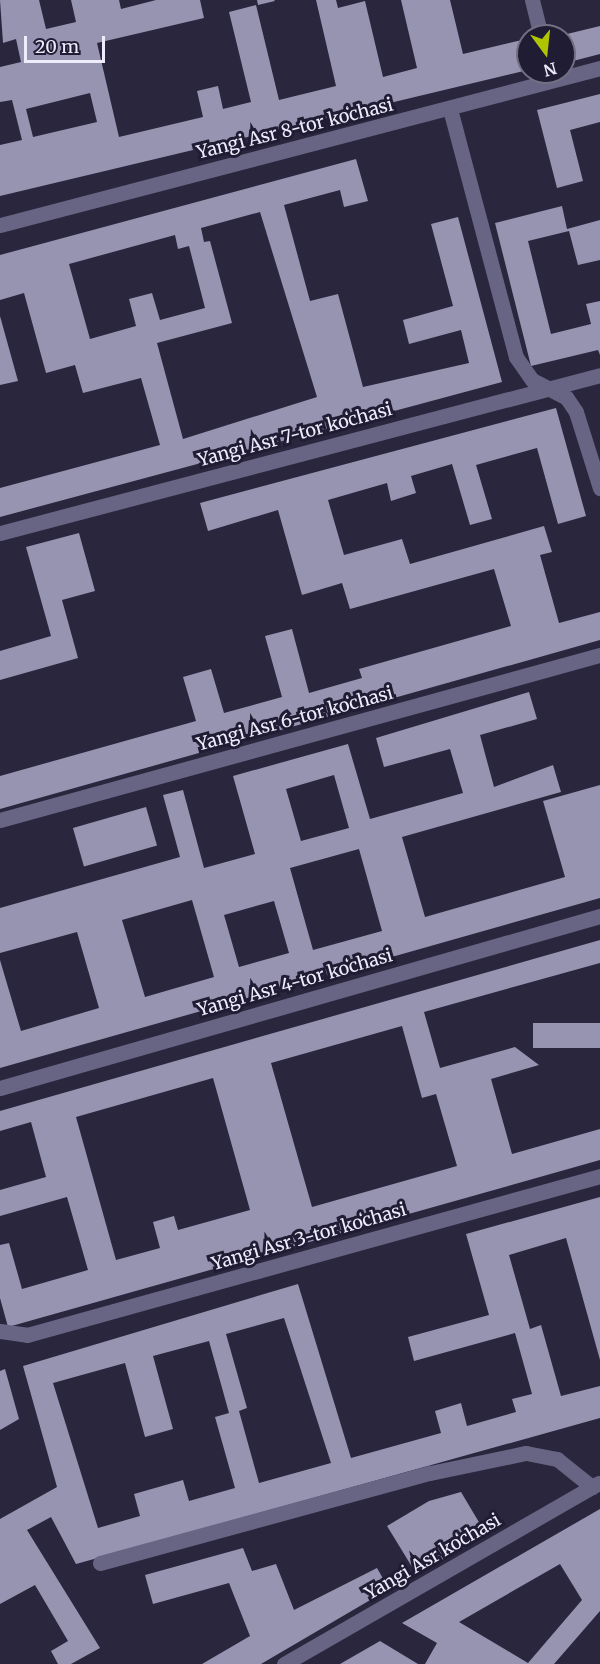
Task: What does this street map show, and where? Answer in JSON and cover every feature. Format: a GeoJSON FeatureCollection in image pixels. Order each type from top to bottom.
{"type":"FeatureCollection","features":[{"type":"Feature","properties":{"kind":"street"},"geometry":{"type":"LineString","coordinates":[[532,0],[538,24]]}},
{"type":"Feature","properties":{"kind":"street","name":"Yangi Asr 8-tor koʻchasi"},"geometry":{"type":"LineString","coordinates":[[576,72],[600,68]]}},
{"type":"Feature","properties":{"kind":"street","name":"Yangi Asr 8-tor koʻchasi"},"geometry":{"type":"LineString","coordinates":[[0,225],[450,109],[526,84]]}},
{"type":"Feature","properties":{"kind":"street"},"geometry":{"type":"LineString","coordinates":[[450,109],[509,338],[528,374],[566,397],[576,412],[600,488]]}},
{"type":"Feature","properties":{"kind":"street","name":"Yangi Asr 7-tor koʻchasi"},"geometry":{"type":"LineString","coordinates":[[0,533],[600,375]]}},
{"type":"Feature","properties":{"kind":"street","name":"Yangi Asr 6-tor koʻchasi"},"geometry":{"type":"LineString","coordinates":[[0,820],[600,655]]}},
{"type":"Feature","properties":{"kind":"street","name":"Yangi Asr 4-tor koʻchasi"},"geometry":{"type":"LineString","coordinates":[[0,1088],[600,916]]}},
{"type":"Feature","properties":{"kind":"street","name":"Yangi Asr 3-tor koʻchasi"},"geometry":{"type":"LineString","coordinates":[[0,1331],[27,1335],[600,1176]]}},
{"type":"Feature","properties":{"kind":"street"},"geometry":{"type":"LineString","coordinates":[[100,1563],[430,1473],[526,1453],[557,1459],[596,1485]]}},
{"type":"Feature","properties":{"kind":"street","name":"Yangi Asr koʻchasi"},"geometry":{"type":"LineString","coordinates":[[284,1664],[596,1485]]}},
{"type":"Feature","properties":{"kind":"building"},"geometry":{"type":"Polygon","coordinates":[[[0,0],[39,0],[46,29],[76,22],[71,0],[119,0],[121,9],[156,0],[200,0],[204,18],[97,43],[119,137],[203,117],[197,91],[218,86],[223,109],[251,102],[229,12],[256,5],[279,100],[336,86],[316,0],[336,0],[338,8],[365,1],[383,77],[417,68],[401,0],[450,0],[463,54],[516,41],[516,73],[0,196],[0,145],[22,140],[12,100],[0,102],[0,67],[21,62],[16,39],[3,43],[0,0]],[[90,93],[26,109],[33,137],[97,122],[90,93]]]}},
{"type":"Feature","properties":{"kind":"building"},"geometry":{"type":"Polygon","coordinates":[[[257,0],[274,0],[275,1],[258,5],[257,0]]]}},
{"type":"Feature","properties":{"kind":"building"},"geometry":{"type":"Polygon","coordinates":[[[600,26],[600,54],[576,60],[576,32],[600,26]]]}},
{"type":"Feature","properties":{"kind":"building"},"geometry":{"type":"Polygon","coordinates":[[[600,94],[600,122],[570,130],[583,181],[557,188],[537,110],[600,94]]]}},
{"type":"Feature","properties":{"kind":"building"},"geometry":{"type":"Polygon","coordinates":[[[356,159],[368,201],[344,207],[340,190],[284,205],[310,301],[338,294],[363,387],[469,363],[461,330],[409,344],[403,320],[453,306],[431,224],[458,217],[502,382],[0,517],[0,488],[160,445],[141,378],[83,393],[75,365],[46,373],[24,293],[0,300],[0,255],[356,159]],[[260,212],[201,228],[204,242],[210,241],[232,323],[157,343],[183,439],[317,397],[260,212]],[[175,235],[69,264],[90,339],[136,326],[129,299],[152,293],[160,320],[205,308],[189,246],[178,249],[175,235]]]}},
{"type":"Feature","properties":{"kind":"building"},"geometry":{"type":"Polygon","coordinates":[[[562,206],[567,229],[600,220],[600,260],[578,265],[569,231],[528,241],[551,334],[591,324],[586,304],[600,301],[600,355],[598,350],[531,366],[495,223],[562,206]]]}},
{"type":"Feature","properties":{"kind":"building"},"geometry":{"type":"Polygon","coordinates":[[[0,316],[18,381],[0,385],[0,316]]]}},
{"type":"Feature","properties":{"kind":"building"},"geometry":{"type":"Polygon","coordinates":[[[556,408],[586,516],[558,524],[537,448],[476,465],[492,519],[470,525],[452,464],[411,476],[416,493],[391,501],[387,483],[328,500],[344,555],[402,539],[410,564],[544,526],[552,552],[540,555],[559,623],[600,612],[600,640],[0,809],[0,776],[196,721],[183,677],[211,669],[224,713],[282,697],[265,636],[292,629],[309,693],[362,678],[359,669],[511,626],[494,569],[350,609],[342,583],[302,595],[278,510],[208,531],[200,503],[556,408]]]}},
{"type":"Feature","properties":{"kind":"building"},"geometry":{"type":"Polygon","coordinates":[[[79,533],[95,591],[62,600],[78,658],[0,680],[0,651],[51,636],[26,547],[79,533]]]}},
{"type":"Feature","properties":{"kind":"building"},"geometry":{"type":"Polygon","coordinates":[[[529,692],[537,719],[480,735],[494,787],[553,765],[561,792],[402,837],[425,917],[565,877],[543,801],[600,785],[600,898],[0,1068],[0,960],[21,1031],[99,1008],[77,932],[0,953],[0,908],[180,857],[163,795],[183,790],[204,868],[255,854],[233,776],[348,744],[370,819],[463,793],[450,749],[384,767],[376,738],[529,692]],[[334,775],[286,789],[301,841],[349,828],[334,775]],[[359,849],[290,868],[313,950],[382,931],[359,849]],[[192,900],[122,920],[145,997],[214,977],[192,900]],[[274,901],[224,915],[239,967],[289,953],[274,901]]]}},
{"type":"Feature","properties":{"kind":"building"},"geometry":{"type":"Polygon","coordinates":[[[146,807],[157,845],[84,866],[73,828],[146,807]]]}},
{"type":"Feature","properties":{"kind":"building"},"geometry":{"type":"Polygon","coordinates":[[[600,940],[600,963],[424,1012],[440,1068],[515,1047],[539,1065],[491,1079],[512,1154],[600,1129],[600,1160],[8,1327],[0,1298],[0,1245],[9,1243],[22,1289],[88,1270],[67,1197],[0,1216],[0,1190],[46,1177],[31,1122],[0,1131],[0,1111],[600,940]],[[402,1026],[271,1063],[312,1207],[457,1166],[436,1094],[422,1098],[402,1026]],[[213,1078],[76,1117],[116,1260],[160,1248],[153,1222],[174,1216],[178,1230],[250,1210],[213,1078]]]}},
{"type":"Feature","properties":{"kind":"building"},"geometry":{"type":"Polygon","coordinates":[[[533,1023],[600,1023],[600,1048],[533,1048],[533,1023]]]}},
{"type":"Feature","properties":{"kind":"building"},"geometry":{"type":"Polygon","coordinates":[[[600,1197],[600,1360],[566,1238],[509,1255],[530,1329],[541,1325],[561,1396],[600,1386],[600,1418],[76,1564],[51,1517],[27,1530],[100,1648],[71,1664],[58,1664],[51,1651],[68,1641],[35,1585],[0,1604],[0,1519],[57,1487],[23,1366],[298,1284],[351,1458],[441,1433],[435,1411],[461,1403],[467,1426],[516,1412],[512,1399],[532,1394],[515,1333],[414,1361],[408,1337],[489,1315],[466,1234],[600,1197]],[[284,1318],[226,1334],[247,1408],[239,1411],[259,1483],[331,1463],[284,1318]],[[209,1341],[153,1356],[173,1429],[145,1437],[125,1363],[53,1383],[98,1528],[140,1516],[134,1494],[183,1480],[189,1501],[235,1488],[215,1417],[229,1413],[209,1341]]]}},
{"type":"Feature","properties":{"kind":"building"},"geometry":{"type":"Polygon","coordinates":[[[5,1369],[19,1419],[0,1430],[0,1371],[5,1369]]]}},
{"type":"Feature","properties":{"kind":"building"},"geometry":{"type":"Polygon","coordinates":[[[461,1492],[486,1534],[417,1575],[387,1526],[429,1501],[461,1492]]]}},
{"type":"Feature","properties":{"kind":"building"},"geometry":{"type":"Polygon","coordinates":[[[600,1509],[600,1611],[554,1664],[425,1664],[437,1643],[402,1623],[600,1509]],[[560,1564],[459,1622],[528,1663],[582,1600],[560,1564]]]}},
{"type":"Feature","properties":{"kind":"building"},"geometry":{"type":"Polygon","coordinates":[[[243,1548],[252,1571],[276,1564],[294,1610],[377,1568],[389,1589],[261,1664],[202,1664],[250,1636],[229,1583],[153,1604],[145,1575],[243,1548]]]}},
{"type":"Feature","properties":{"kind":"building"},"geometry":{"type":"Polygon","coordinates":[[[380,1641],[418,1664],[340,1664],[380,1641]]]}}]}
